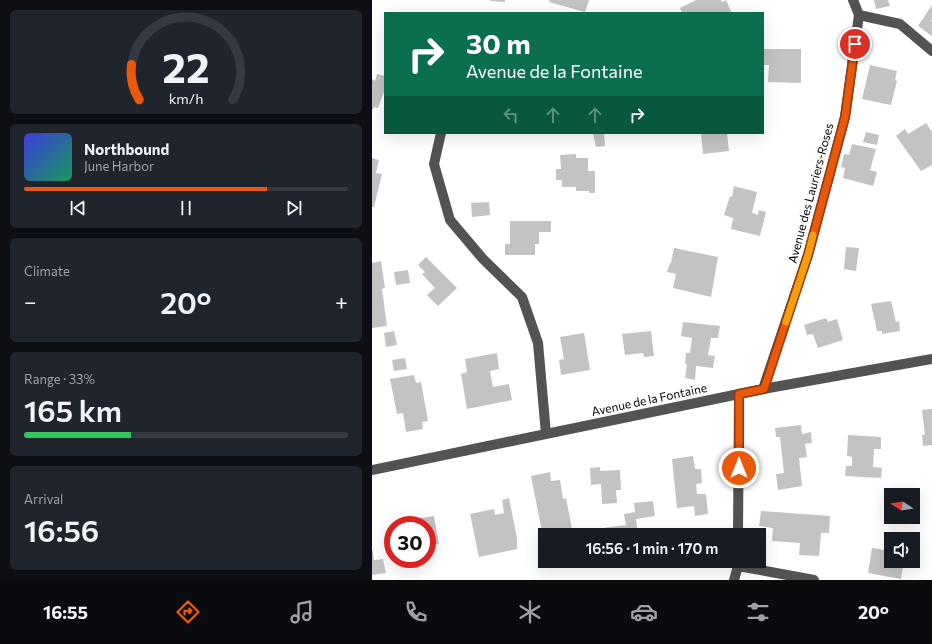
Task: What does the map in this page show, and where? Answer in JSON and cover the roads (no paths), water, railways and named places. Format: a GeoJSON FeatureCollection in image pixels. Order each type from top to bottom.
{"type":"FeatureCollection","features":[{"type":"Feature","properties":{"kind":"street","name":"Avenue des Lauriers-Roses"},"geometry":{"type":"LineString","coordinates":[[764,389],[808,255],[845,117],[859,15],[853,0]]}},
{"type":"Feature","properties":{"kind":"street"},"geometry":{"type":"LineString","coordinates":[[859,15],[900,24],[932,51]]}},
{"type":"Feature","properties":{"kind":"street"},"geometry":{"type":"LineString","coordinates":[[441,134],[434,164],[450,220],[483,259],[522,297],[538,343],[546,434]]}},
{"type":"Feature","properties":{"kind":"street","name":"Avenue de la Fontaine"},"geometry":{"type":"LineString","coordinates":[[372,470],[764,389],[932,358]]}},
{"type":"Feature","properties":{"kind":"street"},"geometry":{"type":"LineString","coordinates":[[738,528],[739,394]]}},
{"type":"Feature","properties":{"kind":"street"},"geometry":{"type":"LineString","coordinates":[[734,580],[737,568]]}},
{"type":"Feature","properties":{"kind":"street"},"geometry":{"type":"LineString","coordinates":[[760,568],[814,580]]}}]}
